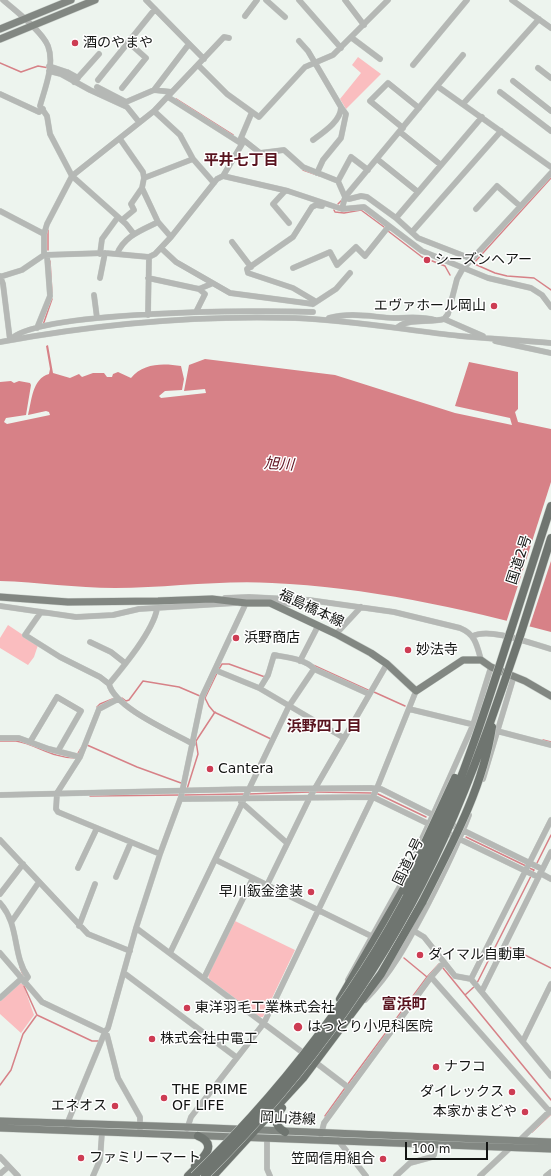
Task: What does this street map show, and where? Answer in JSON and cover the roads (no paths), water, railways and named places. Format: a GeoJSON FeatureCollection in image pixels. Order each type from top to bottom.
{"type":"FeatureCollection","features":[{"type":"Feature","properties":{"kind":"highway","name":"国道2号"},"geometry":{"type":"LineString","coordinates":[[194,1176],[255,1114],[286,1079],[359,980],[394,920],[437,835],[465,769],[476,726],[551,506]]}},
{"type":"Feature","properties":{"kind":"highway","name":"国道2号"},"geometry":{"type":"LineString","coordinates":[[205,1176],[286,1090],[340,1019],[391,940],[430,866],[460,802],[494,713],[551,538]]}},
{"type":"Feature","properties":{"kind":"highway"},"geometry":{"type":"LineString","coordinates":[[236,1133],[248,1134],[256,1130],[303,1078],[326,1045],[385,968],[424,901],[455,835],[478,780],[489,748],[494,713]]}},
{"type":"Feature","properties":{"kind":"highway"},"geometry":{"type":"LineString","coordinates":[[188,1176],[228,1137],[236,1133],[328,1018],[403,890],[434,824],[476,726]]}},
{"type":"Feature","properties":{"kind":"highway"},"geometry":{"type":"LineString","coordinates":[[213,1176],[310,1058],[326,1045]]}},
{"type":"Feature","properties":{"kind":"highway"},"geometry":{"type":"LineString","coordinates":[[285,1132],[278,1126],[276,1118],[296,1092],[303,1078]]}},
{"type":"Feature","properties":{"kind":"highway"},"geometry":{"type":"LineString","coordinates":[[184,1176],[207,1154],[208,1150],[206,1143],[198,1136]]}},
{"type":"Feature","properties":{"kind":"main road"},"geometry":{"type":"LineString","coordinates":[[0,29],[71,0]]}},
{"type":"Feature","properties":{"kind":"main road"},"geometry":{"type":"LineString","coordinates":[[0,39],[95,0]]}},
{"type":"Feature","properties":{"kind":"main road","name":"福島橋本線"},"geometry":{"type":"LineString","coordinates":[[0,597],[68,602],[158,601],[212,598],[243,603],[270,603],[336,634],[371,653],[387,664],[416,691]]}},
{"type":"Feature","properties":{"kind":"main road"},"geometry":{"type":"LineString","coordinates":[[416,691],[463,660],[481,660],[491,667],[514,676],[550,694]]}},
{"type":"Feature","properties":{"kind":"main road"},"geometry":{"type":"LineString","coordinates":[[0,1122],[140,1130],[188,1136],[228,1137]]}},
{"type":"Feature","properties":{"kind":"main road"},"geometry":{"type":"LineString","coordinates":[[0,1128],[67,1127],[102,1132],[188,1127],[236,1133]]}},
{"type":"Feature","properties":{"kind":"main road","name":"岡山港線"},"geometry":{"type":"LineString","coordinates":[[256,1130],[285,1132],[338,1140],[551,1149]]}},
{"type":"Feature","properties":{"kind":"main road","name":"岡山港線"},"geometry":{"type":"LineString","coordinates":[[248,1134],[267,1138],[321,1137],[551,1142]]}},
{"type":"Feature","properties":{"kind":"street"},"geometry":{"type":"LineString","coordinates":[[3,0],[25,19],[48,45],[50,56],[49,68],[40,106],[47,116],[50,134],[72,176],[120,219],[134,234]]}},
{"type":"Feature","properties":{"kind":"street"},"geometry":{"type":"LineString","coordinates":[[146,0],[204,59]]}},
{"type":"Feature","properties":{"kind":"street"},"geometry":{"type":"LineString","coordinates":[[245,16],[257,0]]}},
{"type":"Feature","properties":{"kind":"street"},"geometry":{"type":"LineString","coordinates":[[266,0],[285,16]]}},
{"type":"Feature","properties":{"kind":"street"},"geometry":{"type":"LineString","coordinates":[[300,0],[341,48]]}},
{"type":"Feature","properties":{"kind":"street"},"geometry":{"type":"LineString","coordinates":[[345,0],[364,25]]}},
{"type":"Feature","properties":{"kind":"street"},"geometry":{"type":"LineString","coordinates":[[198,65],[228,94],[259,117],[305,67],[334,55],[388,0]]}},
{"type":"Feature","properties":{"kind":"street"},"geometry":{"type":"LineString","coordinates":[[413,65],[467,0]]}},
{"type":"Feature","properties":{"kind":"street"},"geometry":{"type":"LineString","coordinates":[[512,0],[551,28]]}},
{"type":"Feature","properties":{"kind":"street"},"geometry":{"type":"LineString","coordinates":[[98,80],[155,9]]}},
{"type":"Feature","properties":{"kind":"street"},"geometry":{"type":"LineString","coordinates":[[463,104],[539,20]]}},
{"type":"Feature","properties":{"kind":"street"},"geometry":{"type":"LineString","coordinates":[[37,328],[50,296],[44,234],[57,202],[72,176],[154,111],[224,37],[229,38]]}},
{"type":"Feature","properties":{"kind":"street"},"geometry":{"type":"LineString","coordinates":[[352,38],[380,59]]}},
{"type":"Feature","properties":{"kind":"street"},"geometry":{"type":"LineString","coordinates":[[299,41],[316,63],[346,114],[341,138],[323,160],[317,173]]}},
{"type":"Feature","properties":{"kind":"street"},"geometry":{"type":"LineString","coordinates":[[122,88],[146,58],[128,42]]}},
{"type":"Feature","properties":{"kind":"street"},"geometry":{"type":"LineString","coordinates":[[97,87],[105,94],[126,102],[154,90],[189,44]]}},
{"type":"Feature","properties":{"kind":"street"},"geometry":{"type":"LineString","coordinates":[[76,80],[99,54]]}},
{"type":"Feature","properties":{"kind":"street"},"geometry":{"type":"LineString","coordinates":[[342,209],[345,197],[463,55]]}},
{"type":"Feature","properties":{"kind":"street"},"geometry":{"type":"LineString","coordinates":[[49,68],[105,94],[127,107],[139,122]]}},
{"type":"Feature","properties":{"kind":"street"},"geometry":{"type":"LineString","coordinates":[[538,68],[551,78]]}},
{"type":"Feature","properties":{"kind":"street"},"geometry":{"type":"LineString","coordinates":[[513,81],[551,111]]}},
{"type":"Feature","properties":{"kind":"street"},"geometry":{"type":"LineString","coordinates":[[419,108],[388,83],[370,101],[441,165]]}},
{"type":"Feature","properties":{"kind":"street"},"geometry":{"type":"LineString","coordinates":[[437,86],[551,167]]}},
{"type":"Feature","properties":{"kind":"street"},"geometry":{"type":"LineString","coordinates":[[154,90],[170,95],[260,153],[284,150],[303,167],[338,181],[345,197],[349,199],[362,196],[367,197],[396,218],[423,241],[469,262],[488,278],[531,288],[537,291],[551,307]]}},
{"type":"Feature","properties":{"kind":"street"},"geometry":{"type":"LineString","coordinates":[[500,92],[551,131]]}},
{"type":"Feature","properties":{"kind":"street"},"geometry":{"type":"LineString","coordinates":[[0,94],[39,112],[42,109]]}},
{"type":"Feature","properties":{"kind":"street"},"geometry":{"type":"LineString","coordinates":[[313,140],[334,122],[341,112],[341,107]]}},
{"type":"Feature","properties":{"kind":"street"},"geometry":{"type":"LineString","coordinates":[[154,111],[180,135],[193,159],[214,183]]}},
{"type":"Feature","properties":{"kind":"street"},"geometry":{"type":"LineString","coordinates":[[10,340],[4,284],[0,276],[22,270],[46,255],[102,253],[149,257],[161,248],[214,183],[223,176],[242,141],[252,112]]}},
{"type":"Feature","properties":{"kind":"street"},"geometry":{"type":"LineString","coordinates":[[396,218],[482,117]]}},
{"type":"Feature","properties":{"kind":"street"},"geometry":{"type":"LineString","coordinates":[[412,232],[501,131]]}},
{"type":"Feature","properties":{"kind":"street"},"geometry":{"type":"LineString","coordinates":[[100,278],[102,239],[120,219],[134,210],[131,204],[142,188],[144,178],[143,172],[120,139]]}},
{"type":"Feature","properties":{"kind":"street"},"geometry":{"type":"LineString","coordinates":[[338,181],[351,157],[368,170]]}},
{"type":"Feature","properties":{"kind":"street"},"geometry":{"type":"LineString","coordinates":[[144,178],[193,159]]}},
{"type":"Feature","properties":{"kind":"street"},"geometry":{"type":"LineString","coordinates":[[377,159],[418,192]]}},
{"type":"Feature","properties":{"kind":"street"},"geometry":{"type":"LineString","coordinates":[[398,327],[408,322],[442,320],[448,314],[457,279],[469,262],[551,173]]}},
{"type":"Feature","properties":{"kind":"street"},"geometry":{"type":"LineString","coordinates":[[223,176],[285,191],[342,209],[364,207],[422,251],[469,262]]}},
{"type":"Feature","properties":{"kind":"street"},"geometry":{"type":"LineString","coordinates":[[476,209],[497,186],[520,206]]}},
{"type":"Feature","properties":{"kind":"street"},"geometry":{"type":"LineString","coordinates":[[142,188],[158,222],[171,237]]}},
{"type":"Feature","properties":{"kind":"street"},"geometry":{"type":"LineString","coordinates":[[285,191],[273,204],[289,223]]}},
{"type":"Feature","properties":{"kind":"street"},"geometry":{"type":"LineString","coordinates":[[314,303],[288,286],[248,273],[247,269],[293,237],[312,206],[330,205]]}},
{"type":"Feature","properties":{"kind":"street"},"geometry":{"type":"LineString","coordinates":[[0,211],[44,234]]}},
{"type":"Feature","properties":{"kind":"street"},"geometry":{"type":"LineString","coordinates":[[117,254],[123,242],[134,234],[158,222]]}},
{"type":"Feature","properties":{"kind":"street"},"geometry":{"type":"LineString","coordinates":[[293,268],[330,252],[337,265],[356,247],[365,256],[389,226]]}},
{"type":"Feature","properties":{"kind":"street"},"geometry":{"type":"LineString","coordinates":[[232,242],[251,266]]}},
{"type":"Feature","properties":{"kind":"street"},"geometry":{"type":"LineString","coordinates":[[161,248],[176,262],[211,284],[230,293],[314,303],[336,289],[350,273]]}},
{"type":"Feature","properties":{"kind":"street"},"geometry":{"type":"LineString","coordinates":[[146,315],[149,257]]}},
{"type":"Feature","properties":{"kind":"street"},"geometry":{"type":"LineString","coordinates":[[148,278],[199,289],[205,294],[196,312]]}},
{"type":"Feature","properties":{"kind":"street"},"geometry":{"type":"LineString","coordinates":[[199,289],[211,284]]}},
{"type":"Feature","properties":{"kind":"street"},"geometry":{"type":"LineString","coordinates":[[94,295],[97,318]]}},
{"type":"Feature","properties":{"kind":"street"},"geometry":{"type":"LineString","coordinates":[[313,312],[314,303]]}},
{"type":"Feature","properties":{"kind":"street"},"geometry":{"type":"LineString","coordinates":[[10,340],[19,332],[97,318],[227,310],[313,312]]}},
{"type":"Feature","properties":{"kind":"street"},"geometry":{"type":"LineString","coordinates":[[296,318],[313,312]]}},
{"type":"Feature","properties":{"kind":"street"},"geometry":{"type":"LineString","coordinates":[[322,320],[338,316],[358,314],[395,318],[427,318],[442,320],[501,343],[551,353]]}},
{"type":"Feature","properties":{"kind":"street"},"geometry":{"type":"LineString","coordinates":[[131,323],[132,321],[146,315]]}},
{"type":"Feature","properties":{"kind":"street"},"geometry":{"type":"LineString","coordinates":[[0,342],[85,328],[131,323],[198,319],[296,318],[551,343]]}},
{"type":"Feature","properties":{"kind":"street"},"geometry":{"type":"LineString","coordinates":[[212,598],[249,597],[309,600],[394,612],[460,628],[473,636],[481,660]]}},
{"type":"Feature","properties":{"kind":"street"},"geometry":{"type":"LineString","coordinates":[[270,603],[292,604],[309,600]]}},
{"type":"Feature","properties":{"kind":"street"},"geometry":{"type":"LineString","coordinates":[[0,606],[76,617],[157,608],[243,603],[217,670],[202,696],[184,791],[160,854],[136,928],[115,1008],[108,1028],[104,1032],[67,1127]]}},
{"type":"Feature","properties":{"kind":"street"},"geometry":{"type":"LineString","coordinates":[[336,634],[361,607]]}},
{"type":"Feature","properties":{"kind":"street"},"geometry":{"type":"LineString","coordinates":[[109,684],[148,629],[156,615],[157,608]]}},
{"type":"Feature","properties":{"kind":"street"},"geometry":{"type":"LineString","coordinates":[[40,612],[25,635],[60,657],[100,677],[109,684],[117,698],[145,718],[193,744]]}},
{"type":"Feature","properties":{"kind":"street"},"geometry":{"type":"LineString","coordinates":[[301,660],[318,626]]}},
{"type":"Feature","properties":{"kind":"street"},"geometry":{"type":"LineString","coordinates":[[473,636],[482,633],[551,649]]}},
{"type":"Feature","properties":{"kind":"street"},"geometry":{"type":"LineString","coordinates":[[90,642],[111,652],[125,663]]}},
{"type":"Feature","properties":{"kind":"street"},"geometry":{"type":"LineString","coordinates":[[260,688],[266,677],[274,655],[276,655],[301,660],[311,665],[314,669],[370,692]]}},
{"type":"Feature","properties":{"kind":"street"},"geometry":{"type":"LineString","coordinates":[[267,885],[313,793],[387,664]]}},
{"type":"Feature","properties":{"kind":"street"},"geometry":{"type":"LineString","coordinates":[[342,995],[351,972],[400,886],[476,726],[491,667]]}},
{"type":"Feature","properties":{"kind":"street"},"geometry":{"type":"LineString","coordinates":[[170,953],[289,706],[314,669]]}},
{"type":"Feature","properties":{"kind":"street"},"geometry":{"type":"LineString","coordinates":[[217,670],[260,688],[344,738]]}},
{"type":"Feature","properties":{"kind":"street"},"geometry":{"type":"LineString","coordinates":[[347,1019],[385,979],[414,931],[459,839],[488,765],[496,731],[514,676]]}},
{"type":"Feature","properties":{"kind":"street"},"geometry":{"type":"LineString","coordinates":[[188,1136],[188,1127],[191,1117],[236,1057],[264,1023],[375,793],[416,691]]}},
{"type":"Feature","properties":{"kind":"street"},"geometry":{"type":"LineString","coordinates":[[30,742],[57,697],[81,711],[58,751]]}},
{"type":"Feature","properties":{"kind":"street"},"geometry":{"type":"LineString","coordinates":[[117,698],[99,709],[85,744],[56,795],[56,809],[58,812],[160,854]]}},
{"type":"Feature","properties":{"kind":"street"},"geometry":{"type":"LineString","coordinates":[[409,709],[551,745]]}},
{"type":"Feature","properties":{"kind":"street"},"geometry":{"type":"LineString","coordinates":[[0,738],[19,738],[78,756]]}},
{"type":"Feature","properties":{"kind":"street"},"geometry":{"type":"LineString","coordinates":[[184,791],[236,797],[313,793],[375,793],[433,815],[463,830],[533,870]]}},
{"type":"Feature","properties":{"kind":"street"},"geometry":{"type":"LineString","coordinates":[[0,795],[56,795],[184,791],[246,796],[313,793],[375,793],[429,824],[459,839],[551,878]]}},
{"type":"Feature","properties":{"kind":"street"},"geometry":{"type":"LineString","coordinates":[[246,796],[287,843]]}},
{"type":"Feature","properties":{"kind":"street"},"geometry":{"type":"LineString","coordinates":[[482,991],[505,945],[551,820]]}},
{"type":"Feature","properties":{"kind":"street"},"geometry":{"type":"LineString","coordinates":[[78,868],[97,828]]}},
{"type":"Feature","properties":{"kind":"street"},"geometry":{"type":"LineString","coordinates":[[0,840],[79,926],[96,938],[130,951]]}},
{"type":"Feature","properties":{"kind":"street"},"geometry":{"type":"LineString","coordinates":[[116,877],[131,842]]}},
{"type":"Feature","properties":{"kind":"street"},"geometry":{"type":"LineString","coordinates":[[471,979],[533,870],[551,852]]}},
{"type":"Feature","properties":{"kind":"street"},"geometry":{"type":"LineString","coordinates":[[216,860],[371,936]]}},
{"type":"Feature","properties":{"kind":"street"},"geometry":{"type":"LineString","coordinates":[[0,894],[23,864]]}},
{"type":"Feature","properties":{"kind":"street"},"geometry":{"type":"LineString","coordinates":[[204,978],[253,878]]}},
{"type":"Feature","properties":{"kind":"street"},"geometry":{"type":"LineString","coordinates":[[12,921],[39,882]]}},
{"type":"Feature","properties":{"kind":"street"},"geometry":{"type":"LineString","coordinates":[[79,926],[94,884]]}},
{"type":"Feature","properties":{"kind":"street"},"geometry":{"type":"LineString","coordinates":[[0,903],[6,909],[12,921],[25,981]]}},
{"type":"Feature","properties":{"kind":"street"},"geometry":{"type":"LineString","coordinates":[[136,928],[302,1052]]}},
{"type":"Feature","properties":{"kind":"street"},"geometry":{"type":"LineString","coordinates":[[414,931],[424,937],[455,976],[471,979],[551,1076]]}},
{"type":"Feature","properties":{"kind":"street"},"geometry":{"type":"LineString","coordinates":[[0,953],[42,1002],[104,1032],[110,1039],[118,1078],[140,1117],[140,1130]]}},
{"type":"Feature","properties":{"kind":"street"},"geometry":{"type":"LineString","coordinates":[[321,1137],[324,1123],[431,977],[444,962]]}},
{"type":"Feature","properties":{"kind":"street"},"geometry":{"type":"LineString","coordinates":[[124,973],[236,1057]]}},
{"type":"Feature","properties":{"kind":"street"},"geometry":{"type":"LineString","coordinates":[[431,977],[550,1111],[480,1176]]}},
{"type":"Feature","properties":{"kind":"street"},"geometry":{"type":"LineString","coordinates":[[0,998],[25,981]]}},
{"type":"Feature","properties":{"kind":"street"},"geometry":{"type":"LineString","coordinates":[[523,1041],[551,984]]}},
{"type":"Feature","properties":{"kind":"street"},"geometry":{"type":"LineString","coordinates":[[315,1062],[349,1088]]}},
{"type":"Feature","properties":{"kind":"street"},"geometry":{"type":"LineString","coordinates":[[93,1176],[100,1160],[102,1132]]}},
{"type":"Feature","properties":{"kind":"street"},"geometry":{"type":"LineString","coordinates":[[267,1138],[266,1169],[270,1176]]}},
{"type":"Feature","properties":{"kind":"street"},"geometry":{"type":"LineString","coordinates":[[338,1140],[366,1176]]}},
{"type":"Feature","properties":{"kind":"street"},"geometry":{"type":"LineString","coordinates":[[396,1176],[410,1163],[432,1157],[434,1155],[436,1144]]}},
{"type":"Feature","properties":{"kind":"street"},"geometry":{"type":"LineString","coordinates":[[0,1157],[18,1176]]}},
{"type":"Feature","properties":{"kind":"street"},"geometry":{"type":"LineString","coordinates":[[0,1174],[8,1167]]}},
{"type":"Feature","properties":{"kind":"street"},"geometry":{"type":"LineString","coordinates":[[546,1176],[551,1172]]}},
{"type":"Feature","properties":{"kind":"water","name":"旭川"},"geometry":{"type":"Polygon","coordinates":[[[48,345],[53,373],[70,378],[79,374],[82,377],[93,373],[104,373],[107,377],[112,377],[113,374],[118,372],[131,378],[141,369],[154,365],[167,364],[181,366],[184,379],[182,390],[165,391],[159,396],[161,398],[206,393],[205,389],[184,391],[189,365],[205,359],[335,375],[455,413],[512,425],[510,418],[455,406],[469,362],[518,372],[518,409],[515,412],[518,422],[551,429],[551,632],[413,600],[307,585],[252,582],[115,588],[0,581],[0,382],[11,381],[14,383],[19,381],[30,383],[31,385],[26,415],[6,418],[4,422],[7,424],[50,415],[49,412],[46,411],[28,415],[36,385],[39,380],[49,374],[50,369],[46,346],[48,345]]]}},
{"type":"Feature","properties":{"kind":"waterway"},"geometry":{"type":"LineString","coordinates":[[0,63],[21,72],[38,66],[49,68]]}},
{"type":"Feature","properties":{"kind":"waterway"},"geometry":{"type":"LineString","coordinates":[[176,99],[233,135]]}},
{"type":"Feature","properties":{"kind":"waterway"},"geometry":{"type":"LineString","coordinates":[[255,152],[260,156],[274,154]]}},
{"type":"Feature","properties":{"kind":"waterway"},"geometry":{"type":"LineString","coordinates":[[303,170],[320,176]]}},
{"type":"Feature","properties":{"kind":"waterway"},"geometry":{"type":"LineString","coordinates":[[473,264],[551,178]]}},
{"type":"Feature","properties":{"kind":"waterway"},"geometry":{"type":"LineString","coordinates":[[338,204],[343,199]]}},
{"type":"Feature","properties":{"kind":"waterway"},"geometry":{"type":"LineString","coordinates":[[334,210],[335,212],[344,213],[361,210],[384,227]]}},
{"type":"Feature","properties":{"kind":"waterway"},"geometry":{"type":"LineString","coordinates":[[48,230],[48,250]]}},
{"type":"Feature","properties":{"kind":"waterway"},"geometry":{"type":"LineString","coordinates":[[388,231],[422,257],[445,266],[450,275]]}},
{"type":"Feature","properties":{"kind":"waterway"},"geometry":{"type":"LineString","coordinates":[[50,261],[52,293]]}},
{"type":"Feature","properties":{"kind":"waterway"},"geometry":{"type":"LineString","coordinates":[[470,262],[495,273],[507,276],[534,278],[551,290]]}},
{"type":"Feature","properties":{"kind":"waterway"},"geometry":{"type":"LineString","coordinates":[[43,325],[52,299]]}},
{"type":"Feature","properties":{"kind":"waterway"},"geometry":{"type":"LineString","coordinates":[[219,669],[222,664],[229,664],[265,677]]}},
{"type":"Feature","properties":{"kind":"waterway"},"geometry":{"type":"LineString","coordinates":[[313,665],[370,691]]}},
{"type":"Feature","properties":{"kind":"waterway"},"geometry":{"type":"LineString","coordinates":[[217,673],[205,698],[209,706],[214,712],[271,739]]}},
{"type":"Feature","properties":{"kind":"waterway"},"geometry":{"type":"LineString","coordinates":[[122,698],[126,701],[129,700],[143,681],[179,687],[200,696]]}},
{"type":"Feature","properties":{"kind":"waterway"},"geometry":{"type":"LineString","coordinates":[[374,692],[405,706]]}},
{"type":"Feature","properties":{"kind":"waterway"},"geometry":{"type":"LineString","coordinates":[[97,707],[100,704],[115,698]]}},
{"type":"Feature","properties":{"kind":"waterway"},"geometry":{"type":"LineString","coordinates":[[187,789],[198,754],[196,741],[215,712]]}},
{"type":"Feature","properties":{"kind":"waterway"},"geometry":{"type":"LineString","coordinates":[[543,740],[551,742]]}},
{"type":"Feature","properties":{"kind":"waterway"},"geometry":{"type":"LineString","coordinates":[[0,741],[16,741],[59,756],[75,758]]}},
{"type":"Feature","properties":{"kind":"waterway"},"geometry":{"type":"LineString","coordinates":[[87,745],[137,767],[181,783]]}},
{"type":"Feature","properties":{"kind":"waterway"},"geometry":{"type":"LineString","coordinates":[[77,755],[81,748]]}},
{"type":"Feature","properties":{"kind":"waterway"},"geometry":{"type":"LineString","coordinates":[[248,794],[310,792]]}},
{"type":"Feature","properties":{"kind":"waterway"},"geometry":{"type":"LineString","coordinates":[[316,792],[372,793]]}},
{"type":"Feature","properties":{"kind":"waterway"},"geometry":{"type":"LineString","coordinates":[[376,793],[426,817]]}},
{"type":"Feature","properties":{"kind":"waterway"},"geometry":{"type":"LineString","coordinates":[[184,795],[244,794]]}},
{"type":"Feature","properties":{"kind":"waterway"},"geometry":{"type":"LineString","coordinates":[[90,796],[180,795]]}},
{"type":"Feature","properties":{"kind":"waterway"},"geometry":{"type":"LineString","coordinates":[[536,865],[551,835]]}},
{"type":"Feature","properties":{"kind":"waterway"},"geometry":{"type":"LineString","coordinates":[[466,837],[526,866]]}},
{"type":"Feature","properties":{"kind":"waterway"},"geometry":{"type":"LineString","coordinates":[[529,868],[534,870],[532,873]]}},
{"type":"Feature","properties":{"kind":"waterway"},"geometry":{"type":"LineString","coordinates":[[477,983],[531,876]]}},
{"type":"Feature","properties":{"kind":"waterway"},"geometry":{"type":"LineString","coordinates":[[507,946],[551,968]]}},
{"type":"Feature","properties":{"kind":"waterway"},"geometry":{"type":"LineString","coordinates":[[404,958],[427,977],[439,964]]}},
{"type":"Feature","properties":{"kind":"waterway"},"geometry":{"type":"LineString","coordinates":[[20,967],[24,977]]}},
{"type":"Feature","properties":{"kind":"waterway"},"geometry":{"type":"LineString","coordinates":[[443,968],[465,995]]}},
{"type":"Feature","properties":{"kind":"waterway"},"geometry":{"type":"LineString","coordinates":[[348,1084],[427,977]]}},
{"type":"Feature","properties":{"kind":"waterway"},"geometry":{"type":"LineString","coordinates":[[25,985],[24,986],[37,1015],[92,1041],[99,1041]]}},
{"type":"Feature","properties":{"kind":"waterway"},"geometry":{"type":"LineString","coordinates":[[475,986],[465,995],[551,1100]]}},
{"type":"Feature","properties":{"kind":"waterway"},"geometry":{"type":"LineString","coordinates":[[0,1085],[11,1070],[23,1034],[36,1016]]}},
{"type":"Feature","properties":{"kind":"waterway"},"geometry":{"type":"LineString","coordinates":[[325,1116],[345,1088]]}},
{"type":"Feature","properties":{"kind":"waterway"},"geometry":{"type":"LineString","coordinates":[[532,1132],[551,1114]]}},
{"type":"Feature","properties":{"kind":"place","name":"酒のやまや"},"geometry":{"type":"Point","coordinates":[75,43]}},
{"type":"Feature","properties":{"kind":"place","name":"シーズンヘアー"},"geometry":{"type":"Point","coordinates":[427,260]}},
{"type":"Feature","properties":{"kind":"place","name":"エヴァホール岡山"},"geometry":{"type":"Point","coordinates":[494,306]}},
{"type":"Feature","properties":{"kind":"place","name":"浜野商店"},"geometry":{"type":"Point","coordinates":[236,638]}},
{"type":"Feature","properties":{"kind":"place","name":"妙法寺"},"geometry":{"type":"Point","coordinates":[408,650]}},
{"type":"Feature","properties":{"kind":"place","name":"Cantera"},"geometry":{"type":"Point","coordinates":[210,769]}},
{"type":"Feature","properties":{"kind":"place","name":"早川鈑金塗装"},"geometry":{"type":"Point","coordinates":[311,892]}},
{"type":"Feature","properties":{"kind":"place","name":"ダイマル自動車"},"geometry":{"type":"Point","coordinates":[420,955]}},
{"type":"Feature","properties":{"kind":"place","name":"東洋羽毛工業株式会社"},"geometry":{"type":"Point","coordinates":[187,1008]}},
{"type":"Feature","properties":{"kind":"place","name":"はっとり小児科医院"},"geometry":{"type":"Point","coordinates":[298,1027]}},
{"type":"Feature","properties":{"kind":"place","name":"株式会社中電工"},"geometry":{"type":"Point","coordinates":[152,1039]}},
{"type":"Feature","properties":{"kind":"place","name":"ナフコ"},"geometry":{"type":"Point","coordinates":[436,1067]}},
{"type":"Feature","properties":{"kind":"place","name":"ダイレックス"},"geometry":{"type":"Point","coordinates":[512,1092]}},
{"type":"Feature","properties":{"kind":"place","name":"THE PRIME OF LIFE"},"geometry":{"type":"Point","coordinates":[164,1098]}},
{"type":"Feature","properties":{"kind":"place","name":"エネオス"},"geometry":{"type":"Point","coordinates":[115,1106]}},
{"type":"Feature","properties":{"kind":"place","name":"本家かまどや"},"geometry":{"type":"Point","coordinates":[525,1112]}},
{"type":"Feature","properties":{"kind":"place","name":"ファミリーマート"},"geometry":{"type":"Point","coordinates":[81,1158]}},
{"type":"Feature","properties":{"kind":"place","name":"笠岡信用組合"},"geometry":{"type":"Point","coordinates":[383,1159]}},
{"type":"Feature","properties":{"kind":"district","name":"平井七丁目"},"geometry":{"type":"Point","coordinates":[241,161]}},
{"type":"Feature","properties":{"kind":"district","name":"浜野四丁目"},"geometry":{"type":"Point","coordinates":[324,727]}},
{"type":"Feature","properties":{"kind":"district","name":"富浜町"},"geometry":{"type":"Point","coordinates":[404,1005]}}]}
